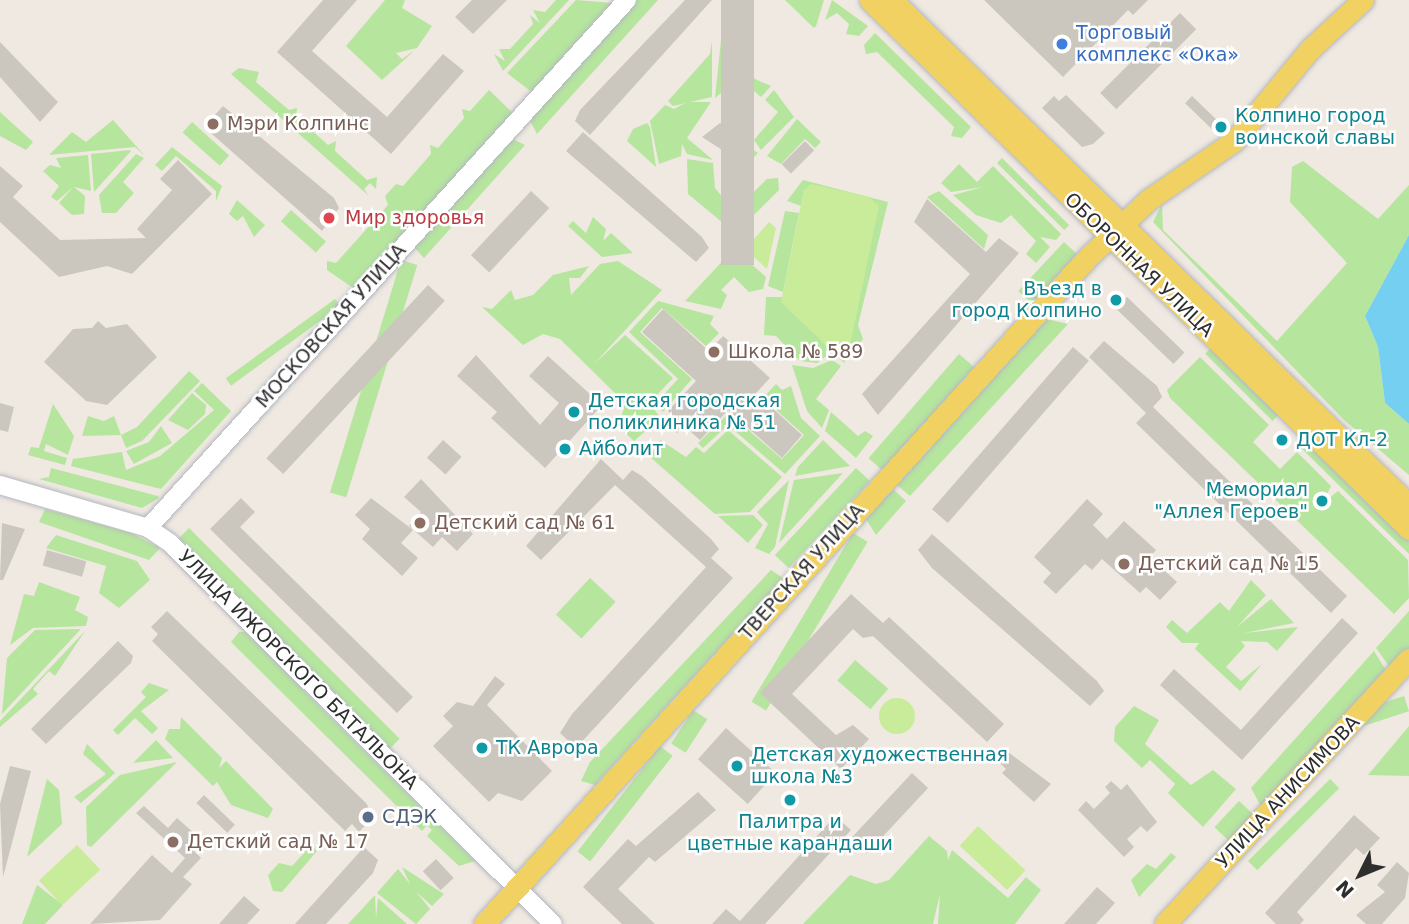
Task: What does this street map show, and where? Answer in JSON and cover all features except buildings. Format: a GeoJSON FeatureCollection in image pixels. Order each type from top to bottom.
{"type":"FeatureCollection","features":[{"type":"Feature","properties":{"kind":"main road","name":"ОБОРОННАЯ УЛИЦА"},"geometry":{"type":"LineString","coordinates":[[870,0],[1409,505]]}},
{"type":"Feature","properties":{"kind":"main road","name":"ОБОРОННАЯ УЛИЦА"},"geometry":{"type":"LineString","coordinates":[[892,0],[1409,529]]}},
{"type":"Feature","properties":{"kind":"main road","name":"ТВЕРСКАЯ УЛИЦА"},"geometry":{"type":"LineString","coordinates":[[484,924],[1116,229],[1234,141],[1310,49],[1363,0]]}},
{"type":"Feature","properties":{"kind":"main road","name":"УЛИЦА АНИСИМОВА"},"geometry":{"type":"LineString","coordinates":[[1165,924],[1409,659]]}},
{"type":"Feature","properties":{"kind":"main road","name":"УЛИЦА АНИСИМОВА"},"geometry":{"type":"LineString","coordinates":[[1182,924],[1409,679]]}},
{"type":"Feature","properties":{"kind":"street","name":"МОСКОВСКАЯ УЛИЦА"},"geometry":{"type":"LineString","coordinates":[[148,528],[627,0]]}},
{"type":"Feature","properties":{"kind":"street","name":"УЛИЦА ИЖОРСКОГО БАТАЛЬОНА"},"geometry":{"type":"LineString","coordinates":[[0,485],[148,528],[553,924]]}},
{"type":"Feature","properties":{"kind":"green space"},"geometry":{"type":"Polygon","coordinates":[[[385,0],[405,0],[402,8],[432,26],[417,48],[396,53],[402,59],[415,50],[382,80],[346,46],[385,0]]]}},
{"type":"Feature","properties":{"kind":"green space"},"geometry":{"type":"Polygon","coordinates":[[[556,0],[569,0],[503,71],[494,54],[505,61],[499,49],[510,49],[533,24],[530,15],[540,23],[533,10],[545,12],[556,0]]]}},
{"type":"Feature","properties":{"kind":"green space"},"geometry":{"type":"Polygon","coordinates":[[[576,0],[613,3],[533,93],[507,73],[576,0]]]}},
{"type":"Feature","properties":{"kind":"green space"},"geometry":{"type":"Polygon","coordinates":[[[635,0],[658,0],[537,134],[528,117],[635,0]]]}},
{"type":"Feature","properties":{"kind":"green space"},"geometry":{"type":"Polygon","coordinates":[[[785,0],[824,0],[816,26],[814,28],[785,0]]]}},
{"type":"Feature","properties":{"kind":"green space"},"geometry":{"type":"Polygon","coordinates":[[[832,0],[868,26],[859,36],[846,34],[849,24],[837,13],[825,20],[832,0]]]}},
{"type":"Feature","properties":{"kind":"green space"},"geometry":{"type":"Polygon","coordinates":[[[875,33],[971,127],[962,138],[951,136],[954,127],[877,52],[866,54],[864,45],[875,33]]]}},
{"type":"Feature","properties":{"kind":"green space"},"geometry":{"type":"Polygon","coordinates":[[[721,40],[755,79],[771,86],[761,97],[739,78],[715,98],[721,40]]]}},
{"type":"Feature","properties":{"kind":"green space"},"geometry":{"type":"Polygon","coordinates":[[[712,41],[712,97],[673,106],[668,101],[710,54],[712,41]]]}},
{"type":"Feature","properties":{"kind":"green space"},"geometry":{"type":"Polygon","coordinates":[[[239,68],[259,72],[256,82],[289,110],[297,108],[296,116],[328,145],[336,141],[335,151],[367,180],[377,177],[376,189],[370,183],[364,189],[369,196],[231,74],[239,68]]]}},
{"type":"Feature","properties":{"kind":"green space"},"geometry":{"type":"Polygon","coordinates":[[[489,90],[514,114],[356,290],[327,270],[327,261],[336,263],[388,205],[385,196],[396,184],[403,186],[431,154],[430,145],[438,148],[464,118],[462,109],[470,111],[489,90]]]}},
{"type":"Feature","properties":{"kind":"green space"},"geometry":{"type":"Polygon","coordinates":[[[774,90],[794,117],[761,150],[754,140],[778,112],[765,100],[774,90]]]}},
{"type":"Feature","properties":{"kind":"green space"},"geometry":{"type":"Polygon","coordinates":[[[687,102],[711,102],[687,138],[713,160],[687,154],[682,144],[681,156],[659,164],[650,121],[665,105],[674,109],[687,102]]]}},
{"type":"Feature","properties":{"kind":"green space"},"geometry":{"type":"Polygon","coordinates":[[[0,112],[33,142],[26,150],[0,136],[0,112]]]}},
{"type":"Feature","properties":{"kind":"green space"},"geometry":{"type":"Polygon","coordinates":[[[797,119],[821,142],[815,148],[805,139],[781,164],[767,156],[797,119]]]}},
{"type":"Feature","properties":{"kind":"green space"},"geometry":{"type":"Polygon","coordinates":[[[113,120],[145,156],[135,147],[49,155],[72,132],[86,142],[113,120]]]}},
{"type":"Feature","properties":{"kind":"green space"},"geometry":{"type":"Polygon","coordinates":[[[192,122],[229,155],[220,166],[183,132],[192,122]]]}},
{"type":"Feature","properties":{"kind":"green space"},"geometry":{"type":"Polygon","coordinates":[[[647,123],[650,127],[656,167],[627,141],[633,129],[647,123]]]}},
{"type":"Feature","properties":{"kind":"green space"},"geometry":{"type":"Polygon","coordinates":[[[513,139],[525,145],[424,258],[414,247],[513,139]]]}},
{"type":"Feature","properties":{"kind":"green space"},"geometry":{"type":"Polygon","coordinates":[[[743,143],[758,153],[729,182],[730,192],[722,181],[743,143]]]}},
{"type":"Feature","properties":{"kind":"green space"},"geometry":{"type":"Polygon","coordinates":[[[172,147],[222,186],[216,201],[216,191],[176,156],[162,171],[155,165],[172,147]]]}},
{"type":"Feature","properties":{"kind":"green space"},"geometry":{"type":"Polygon","coordinates":[[[131,151],[94,192],[91,154],[131,151]]]}},
{"type":"Feature","properties":{"kind":"green space"},"geometry":{"type":"Polygon","coordinates":[[[136,154],[144,158],[123,182],[134,193],[116,213],[102,213],[99,195],[136,154]]]}},
{"type":"Feature","properties":{"kind":"green space"},"geometry":{"type":"Polygon","coordinates":[[[88,155],[91,191],[74,187],[85,196],[84,214],[72,215],[59,203],[73,187],[57,201],[51,197],[59,186],[43,171],[50,165],[61,168],[56,158],[88,155]]]}},
{"type":"Feature","properties":{"kind":"green space"},"geometry":{"type":"Polygon","coordinates":[[[1002,158],[1069,225],[1064,230],[997,163],[1002,158]]]}},
{"type":"Feature","properties":{"kind":"green space"},"geometry":{"type":"Polygon","coordinates":[[[687,159],[713,163],[715,188],[728,204],[728,227],[688,194],[687,159]]]}},
{"type":"Feature","properties":{"kind":"green space"},"geometry":{"type":"Polygon","coordinates":[[[1303,161],[1378,219],[1409,185],[1409,235],[1365,316],[1378,347],[1385,403],[1409,424],[1409,475],[1344,420],[1153,222],[1162,204],[1163,230],[1277,341],[1347,263],[1290,202],[1292,167],[1303,161]]]}},
{"type":"Feature","properties":{"kind":"green space"},"geometry":{"type":"Polygon","coordinates":[[[959,164],[977,182],[993,166],[1061,234],[1056,240],[1040,237],[1050,247],[1036,263],[1026,254],[1036,241],[1011,215],[1001,223],[976,215],[953,195],[983,187],[951,192],[941,183],[959,164]]]}},
{"type":"Feature","properties":{"kind":"green space"},"geometry":{"type":"Polygon","coordinates":[[[778,178],[779,190],[752,217],[739,214],[739,206],[767,179],[778,178]]]}},
{"type":"Feature","properties":{"kind":"green space"},"geometry":{"type":"Polygon","coordinates":[[[803,180],[888,202],[858,325],[863,339],[844,363],[836,355],[851,341],[804,190],[801,206],[787,201],[803,180]]]}},
{"type":"Feature","properties":{"kind":"green space"},"geometry":{"type":"Polygon","coordinates":[[[811,184],[869,197],[879,206],[851,341],[836,355],[781,302],[804,190],[811,184]]]}},
{"type":"Feature","properties":{"kind":"green space"},"geometry":{"type":"Polygon","coordinates":[[[939,191],[988,235],[984,249],[927,197],[939,191]]]}},
{"type":"Feature","properties":{"kind":"green space"},"geometry":{"type":"Polygon","coordinates":[[[237,200],[265,225],[254,237],[243,216],[237,221],[229,214],[237,200]]]}},
{"type":"Feature","properties":{"kind":"green space"},"geometry":{"type":"Polygon","coordinates":[[[291,210],[326,241],[316,253],[281,221],[291,210]]]}},
{"type":"Feature","properties":{"kind":"green space"},"geometry":{"type":"Polygon","coordinates":[[[785,211],[799,213],[783,292],[768,286],[785,211]]]}},
{"type":"Feature","properties":{"kind":"green space"},"geometry":{"type":"Polygon","coordinates":[[[593,217],[606,229],[603,241],[611,233],[633,253],[602,257],[568,226],[573,221],[586,233],[593,217]]]}},
{"type":"Feature","properties":{"kind":"green space"},"geometry":{"type":"Polygon","coordinates":[[[769,222],[776,228],[767,269],[745,249],[769,222]]]}},
{"type":"Feature","properties":{"kind":"green space"},"geometry":{"type":"Polygon","coordinates":[[[1064,242],[1077,254],[1031,303],[1018,291],[1064,242]]]}},
{"type":"Feature","properties":{"kind":"green space"},"geometry":{"type":"Polygon","coordinates":[[[734,249],[766,277],[763,289],[749,292],[734,277],[721,290],[727,295],[721,309],[685,301],[734,249]]]}},
{"type":"Feature","properties":{"kind":"green space"},"geometry":{"type":"Polygon","coordinates":[[[401,260],[417,265],[346,497],[330,492],[401,260]]]}},
{"type":"Feature","properties":{"kind":"green space"},"geometry":{"type":"Polygon","coordinates":[[[618,261],[662,290],[594,364],[625,335],[673,378],[649,403],[661,418],[634,441],[619,427],[625,403],[560,339],[543,334],[523,345],[482,307],[492,309],[511,290],[515,300],[533,295],[553,275],[589,266],[580,278],[569,278],[571,295],[600,264],[618,261]]]}},
{"type":"Feature","properties":{"kind":"green space"},"geometry":{"type":"Polygon","coordinates":[[[766,297],[782,297],[832,352],[817,363],[800,361],[776,336],[764,335],[766,297]]]}},
{"type":"Feature","properties":{"kind":"green space"},"geometry":{"type":"Polygon","coordinates":[[[335,299],[340,306],[231,386],[226,378],[335,299]]]}},
{"type":"Feature","properties":{"kind":"green space"},"geometry":{"type":"Polygon","coordinates":[[[658,301],[714,316],[710,324],[719,333],[706,346],[662,308],[640,332],[692,379],[663,412],[655,404],[678,379],[629,332],[658,301]]]}},
{"type":"Feature","properties":{"kind":"green space"},"geometry":{"type":"Polygon","coordinates":[[[1047,319],[1068,324],[910,496],[897,485],[1047,319]]]}},
{"type":"Feature","properties":{"kind":"green space"},"geometry":{"type":"Polygon","coordinates":[[[1213,346],[1280,413],[1272,421],[1205,354],[1213,346]]]}},
{"type":"Feature","properties":{"kind":"green space"},"geometry":{"type":"Polygon","coordinates":[[[959,354],[974,367],[884,471],[868,458],[959,354]]]}},
{"type":"Feature","properties":{"kind":"green space"},"geometry":{"type":"Polygon","coordinates":[[[1200,357],[1269,425],[1253,442],[1280,469],[1297,452],[1331,486],[1322,504],[1338,491],[1408,560],[1409,598],[1394,614],[1170,398],[1167,390],[1200,357]]]}},
{"type":"Feature","properties":{"kind":"green space"},"geometry":{"type":"Polygon","coordinates":[[[832,360],[841,366],[816,399],[829,410],[822,428],[807,411],[792,365],[813,368],[832,360]]]}},
{"type":"Feature","properties":{"kind":"green space"},"geometry":{"type":"Polygon","coordinates":[[[189,371],[200,381],[142,441],[126,448],[121,435],[137,427],[189,371]]]}},
{"type":"Feature","properties":{"kind":"green space"},"geometry":{"type":"Polygon","coordinates":[[[202,383],[231,411],[161,489],[71,466],[73,459],[122,452],[126,470],[160,456],[214,410],[194,391],[202,383]]]}},
{"type":"Feature","properties":{"kind":"green space"},"geometry":{"type":"Polygon","coordinates":[[[776,384],[782,390],[791,386],[801,418],[820,436],[785,474],[728,425],[703,448],[698,443],[729,413],[782,459],[804,435],[763,398],[776,384]]]}},
{"type":"Feature","properties":{"kind":"green space"},"geometry":{"type":"Polygon","coordinates":[[[192,393],[206,405],[205,414],[188,430],[168,420],[192,393]]]}},
{"type":"Feature","properties":{"kind":"green space"},"geometry":{"type":"Polygon","coordinates":[[[53,404],[74,436],[68,455],[46,444],[44,451],[67,458],[65,465],[28,455],[31,447],[39,448],[53,404]]]}},
{"type":"Feature","properties":{"kind":"green space"},"geometry":{"type":"Polygon","coordinates":[[[831,412],[858,436],[865,431],[873,436],[856,458],[825,431],[831,412]]]}},
{"type":"Feature","properties":{"kind":"green space"},"geometry":{"type":"Polygon","coordinates":[[[88,416],[104,421],[114,416],[121,435],[82,436],[88,416]]]}},
{"type":"Feature","properties":{"kind":"green space"},"geometry":{"type":"Polygon","coordinates":[[[161,426],[172,443],[134,464],[126,451],[149,442],[161,426]]]}},
{"type":"Feature","properties":{"kind":"green space"},"geometry":{"type":"Polygon","coordinates":[[[728,430],[782,477],[750,512],[715,514],[650,457],[660,440],[686,457],[696,447],[704,453],[728,430]]]}},
{"type":"Feature","properties":{"kind":"green space"},"geometry":{"type":"Polygon","coordinates":[[[823,440],[850,466],[795,476],[798,467],[823,440]]]}},
{"type":"Feature","properties":{"kind":"green space"},"geometry":{"type":"Polygon","coordinates":[[[1308,440],[1409,541],[1409,554],[1301,448],[1308,440]]]}},
{"type":"Feature","properties":{"kind":"green space"},"geometry":{"type":"Polygon","coordinates":[[[51,468],[159,498],[142,508],[39,479],[49,477],[51,468]]]}},
{"type":"Feature","properties":{"kind":"green space"},"geometry":{"type":"Polygon","coordinates":[[[856,468],[870,481],[789,568],[775,555],[856,468]]]}},
{"type":"Feature","properties":{"kind":"green space"},"geometry":{"type":"Polygon","coordinates":[[[843,473],[779,543],[794,480],[843,473]]]}},
{"type":"Feature","properties":{"kind":"green space"},"geometry":{"type":"Polygon","coordinates":[[[789,480],[775,547],[769,554],[755,548],[768,524],[757,512],[789,480]]]}},
{"type":"Feature","properties":{"kind":"green space"},"geometry":{"type":"Polygon","coordinates":[[[893,489],[906,501],[876,535],[866,519],[893,489]]]}},
{"type":"Feature","properties":{"kind":"green space"},"geometry":{"type":"Polygon","coordinates":[[[45,509],[131,533],[160,548],[149,560],[39,522],[45,509]]]}},
{"type":"Feature","properties":{"kind":"green space"},"geometry":{"type":"Polygon","coordinates":[[[753,515],[763,525],[748,543],[718,516],[753,515]]]}},
{"type":"Feature","properties":{"kind":"green space"},"geometry":{"type":"Polygon","coordinates":[[[189,528],[400,739],[390,749],[179,538],[189,528]]]}},
{"type":"Feature","properties":{"kind":"green space"},"geometry":{"type":"Polygon","coordinates":[[[853,533],[868,542],[766,711],[752,702],[853,533]]]}},
{"type":"Feature","properties":{"kind":"green space"},"geometry":{"type":"Polygon","coordinates":[[[56,535],[137,561],[150,580],[119,608],[99,593],[106,566],[46,548],[56,535]]]}},
{"type":"Feature","properties":{"kind":"green space"},"geometry":{"type":"Polygon","coordinates":[[[771,570],[783,578],[595,785],[581,781],[590,762],[771,570]]]}},
{"type":"Feature","properties":{"kind":"green space"},"geometry":{"type":"Polygon","coordinates":[[[590,578],[616,602],[581,638],[556,615],[590,578]]]}},
{"type":"Feature","properties":{"kind":"green space"},"geometry":{"type":"Polygon","coordinates":[[[1251,580],[1266,595],[1237,627],[1271,599],[1294,623],[1244,633],[1298,627],[1277,651],[1267,642],[1241,641],[1245,646],[1226,667],[1241,681],[1262,664],[1240,691],[1195,649],[1199,643],[1182,643],[1166,627],[1172,620],[1187,633],[1220,602],[1229,611],[1251,580]]]}},
{"type":"Feature","properties":{"kind":"green space"},"geometry":{"type":"Polygon","coordinates":[[[39,582],[80,597],[75,610],[88,617],[86,626],[33,628],[10,645],[24,594],[34,596],[39,582]]]}},
{"type":"Feature","properties":{"kind":"green space"},"geometry":{"type":"Polygon","coordinates":[[[1409,611],[1409,649],[1391,669],[1376,648],[1409,611]]]}},
{"type":"Feature","properties":{"kind":"green space"},"geometry":{"type":"Polygon","coordinates":[[[80,629],[2,714],[7,658],[35,630],[80,629]]]}},
{"type":"Feature","properties":{"kind":"green space"},"geometry":{"type":"Polygon","coordinates":[[[85,631],[55,676],[49,671],[33,689],[38,694],[0,727],[0,721],[85,631]]]}},
{"type":"Feature","properties":{"kind":"green space"},"geometry":{"type":"Polygon","coordinates":[[[239,632],[245,632],[475,861],[459,866],[427,836],[432,830],[427,825],[422,831],[231,642],[239,632]]]}},
{"type":"Feature","properties":{"kind":"green space"},"geometry":{"type":"Polygon","coordinates":[[[1374,651],[1387,672],[1262,808],[1251,788],[1374,651]]]}},
{"type":"Feature","properties":{"kind":"green space"},"geometry":{"type":"Polygon","coordinates":[[[855,660],[888,689],[870,709],[837,680],[855,660]]]}},
{"type":"Feature","properties":{"kind":"green space"},"geometry":{"type":"Polygon","coordinates":[[[149,683],[169,690],[141,711],[158,728],[152,734],[135,718],[118,735],[113,730],[146,697],[141,692],[149,683]]]}},
{"type":"Feature","properties":{"kind":"green space"},"geometry":{"type":"Polygon","coordinates":[[[1404,696],[1409,711],[1313,742],[1308,727],[1404,696]]]}},
{"type":"Feature","properties":{"kind":"green space"},"geometry":{"type":"Polygon","coordinates":[[[897,698],[910,703],[915,716],[910,729],[897,734],[884,729],[879,716],[884,703],[897,698]]]}},
{"type":"Feature","properties":{"kind":"green space"},"geometry":{"type":"Polygon","coordinates":[[[1134,706],[1159,720],[1145,744],[1191,785],[1213,770],[1236,789],[1203,827],[1168,793],[1175,784],[1150,760],[1142,768],[1114,741],[1115,727],[1134,706]]]}},
{"type":"Feature","properties":{"kind":"green space"},"geometry":{"type":"Polygon","coordinates":[[[693,710],[707,719],[685,753],[671,744],[693,710]]]}},
{"type":"Feature","properties":{"kind":"green space"},"geometry":{"type":"Polygon","coordinates":[[[181,717],[222,758],[219,768],[226,761],[273,809],[268,818],[231,805],[217,782],[213,786],[165,739],[169,729],[180,729],[181,717]]]}},
{"type":"Feature","properties":{"kind":"green space"},"geometry":{"type":"Polygon","coordinates":[[[1409,726],[1409,776],[1368,775],[1409,726]]]}},
{"type":"Feature","properties":{"kind":"green space"},"geometry":{"type":"Polygon","coordinates":[[[156,740],[173,758],[133,763],[156,740]]]}},
{"type":"Feature","properties":{"kind":"green space"},"geometry":{"type":"Polygon","coordinates":[[[87,744],[115,773],[81,803],[74,797],[106,774],[83,754],[87,744]]]}},
{"type":"Feature","properties":{"kind":"green space"},"geometry":{"type":"Polygon","coordinates":[[[660,746],[673,756],[590,861],[578,852],[660,746]]]}},
{"type":"Feature","properties":{"kind":"green space"},"geometry":{"type":"Polygon","coordinates":[[[177,762],[91,847],[87,845],[86,807],[120,775],[177,762]]]}},
{"type":"Feature","properties":{"kind":"green space"},"geometry":{"type":"Polygon","coordinates":[[[47,779],[59,790],[62,824],[27,857],[47,779]]]}},
{"type":"Feature","properties":{"kind":"green space"},"geometry":{"type":"Polygon","coordinates":[[[1330,779],[1339,788],[1257,870],[1248,861],[1330,779]]]}},
{"type":"Feature","properties":{"kind":"green space"},"geometry":{"type":"Polygon","coordinates":[[[1239,801],[1255,816],[1231,842],[1214,827],[1239,801]]]}},
{"type":"Feature","properties":{"kind":"green space"},"geometry":{"type":"Polygon","coordinates":[[[978,826],[1026,870],[1007,890],[960,846],[978,826]]]}},
{"type":"Feature","properties":{"kind":"green space"},"geometry":{"type":"Polygon","coordinates":[[[929,836],[947,851],[948,860],[952,850],[1008,898],[1026,877],[1041,890],[1015,924],[938,924],[940,894],[933,924],[803,924],[850,875],[876,884],[889,880],[929,836]]]}},
{"type":"Feature","properties":{"kind":"green space"},"geometry":{"type":"Polygon","coordinates":[[[304,838],[317,851],[282,892],[273,891],[268,875],[279,863],[292,866],[305,852],[304,838]]]}},
{"type":"Feature","properties":{"kind":"green space"},"geometry":{"type":"Polygon","coordinates":[[[77,845],[100,870],[62,905],[39,880],[77,845]]]}},
{"type":"Feature","properties":{"kind":"green space"},"geometry":{"type":"Polygon","coordinates":[[[1171,853],[1176,857],[1139,897],[1131,880],[1147,864],[1156,869],[1171,853]]]}},
{"type":"Feature","properties":{"kind":"green space"},"geometry":{"type":"Polygon","coordinates":[[[402,867],[444,894],[432,906],[412,888],[402,867]]]}},
{"type":"Feature","properties":{"kind":"green space"},"geometry":{"type":"Polygon","coordinates":[[[398,869],[430,909],[416,924],[377,893],[398,869]]]}},
{"type":"Feature","properties":{"kind":"green space"},"geometry":{"type":"Polygon","coordinates":[[[37,885],[63,905],[45,924],[22,924],[37,885]]]}},
{"type":"Feature","properties":{"kind":"green space"},"geometry":{"type":"Polygon","coordinates":[[[375,895],[376,918],[378,898],[407,924],[348,924],[375,895]]]}},
{"type":"Feature","properties":{"kind":"water"},"geometry":{"type":"Polygon","coordinates":[[[1409,235],[1409,424],[1385,403],[1378,347],[1365,316],[1409,235]]]}},
{"type":"Feature","properties":{"kind":"place","name":"Торговый комплекс «Ока»"},"geometry":{"type":"Point","coordinates":[1062,44]}},
{"type":"Feature","properties":{"kind":"place","name":"Мэри Колпинс"},"geometry":{"type":"Point","coordinates":[213,124]}},
{"type":"Feature","properties":{"kind":"place","name":"Колпино город воинской славы"},"geometry":{"type":"Point","coordinates":[1221,127]}},
{"type":"Feature","properties":{"kind":"place","name":"Мир здоровья"},"geometry":{"type":"Point","coordinates":[329,218]}},
{"type":"Feature","properties":{"kind":"place","name":"Въезд в город Колпино"},"geometry":{"type":"Point","coordinates":[1116,300]}},
{"type":"Feature","properties":{"kind":"place","name":"Школа № 589"},"geometry":{"type":"Point","coordinates":[714,352]}},
{"type":"Feature","properties":{"kind":"place","name":"Детская городская поликлиника № 51"},"geometry":{"type":"Point","coordinates":[574,412]}},
{"type":"Feature","properties":{"kind":"place","name":"ДОТ Кл-2"},"geometry":{"type":"Point","coordinates":[1282,440]}},
{"type":"Feature","properties":{"kind":"place","name":"Айболит"},"geometry":{"type":"Point","coordinates":[565,449]}},
{"type":"Feature","properties":{"kind":"place","name":"Мемориал \"Аллея Героев\""},"geometry":{"type":"Point","coordinates":[1322,501]}},
{"type":"Feature","properties":{"kind":"place","name":"Детский сад № 61"},"geometry":{"type":"Point","coordinates":[420,523]}},
{"type":"Feature","properties":{"kind":"place","name":"Детский сад № 15"},"geometry":{"type":"Point","coordinates":[1124,564]}},
{"type":"Feature","properties":{"kind":"place","name":"ТК Аврора"},"geometry":{"type":"Point","coordinates":[482,748]}},
{"type":"Feature","properties":{"kind":"place","name":"Детская художественная школа №3"},"geometry":{"type":"Point","coordinates":[737,766]}},
{"type":"Feature","properties":{"kind":"place","name":"Палитра и цветные карандаши"},"geometry":{"type":"Point","coordinates":[790,800]}},
{"type":"Feature","properties":{"kind":"place","name":"СДЭК"},"geometry":{"type":"Point","coordinates":[368,817]}},
{"type":"Feature","properties":{"kind":"place","name":"Детский сад № 17"},"geometry":{"type":"Point","coordinates":[173,842]}}]}
